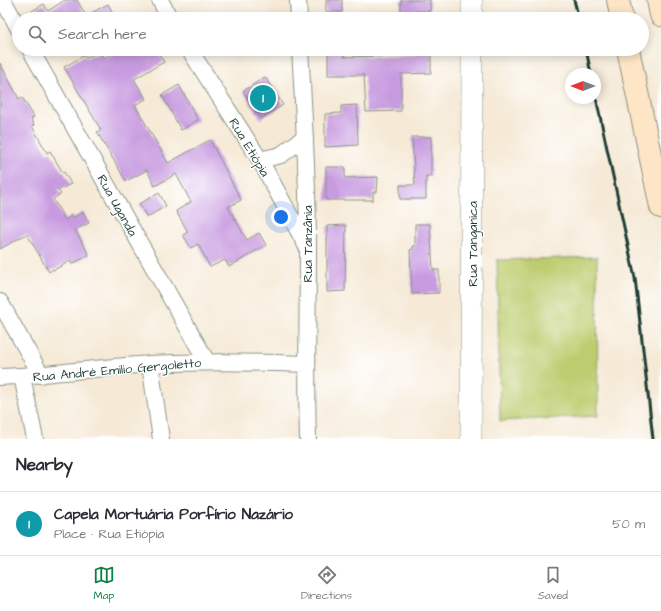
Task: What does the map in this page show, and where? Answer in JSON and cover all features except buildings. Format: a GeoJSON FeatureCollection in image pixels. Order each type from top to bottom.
{"type":"FeatureCollection","features":[{"type":"Feature","properties":{"kind":"main road"},"geometry":{"type":"LineString","coordinates":[[618,0],[621,12]]}},
{"type":"Feature","properties":{"kind":"main road"},"geometry":{"type":"LineString","coordinates":[[658,0],[661,15]]}},
{"type":"Feature","properties":{"kind":"main road"},"geometry":{"type":"LineString","coordinates":[[629,56],[661,207]]}},
{"type":"Feature","properties":{"kind":"street"},"geometry":{"type":"LineString","coordinates":[[3,0],[12,16]]}},
{"type":"Feature","properties":{"kind":"street"},"geometry":{"type":"LineString","coordinates":[[160,0],[166,12]]}},
{"type":"Feature","properties":{"kind":"street"},"geometry":{"type":"LineString","coordinates":[[298,0],[299,12]]}},
{"type":"Feature","properties":{"kind":"street"},"geometry":{"type":"LineString","coordinates":[[472,0],[472,12]]}},
{"type":"Feature","properties":{"kind":"street","name":"Rua Uganda"},"geometry":{"type":"LineString","coordinates":[[34,56],[206,362]]}},
{"type":"Feature","properties":{"kind":"street","name":"Rua Etiópia"},"geometry":{"type":"LineString","coordinates":[[193,56],[260,160],[308,248]]}},
{"type":"Feature","properties":{"kind":"street","name":"Rua Tanzânia"},"geometry":{"type":"LineString","coordinates":[[300,56],[305,138],[308,248],[306,364],[308,439]]}},
{"type":"Feature","properties":{"kind":"street","name":"Rua Tanganica"},"geometry":{"type":"LineString","coordinates":[[471,439],[472,56]]}},
{"type":"Feature","properties":{"kind":"street"},"geometry":{"type":"LineString","coordinates":[[260,160],[281,155],[305,138]]}},
{"type":"Feature","properties":{"kind":"street"},"geometry":{"type":"LineString","coordinates":[[0,302],[42,375]]}},
{"type":"Feature","properties":{"kind":"street","name":"Rua André Emílio Gergoletto"},"geometry":{"type":"LineString","coordinates":[[0,377],[42,375],[150,364],[206,362],[306,364]]}},
{"type":"Feature","properties":{"kind":"street"},"geometry":{"type":"LineString","coordinates":[[150,364],[161,439]]}},
{"type":"Feature","properties":{"kind":"street"},"geometry":{"type":"LineString","coordinates":[[22,376],[35,439]]}},
{"type":"Feature","properties":{"kind":"green space"},"geometry":{"type":"Polygon","coordinates":[[[597,257],[598,416],[500,421],[497,260],[597,257]]]}},
{"type":"Feature","properties":{"kind":"railway"},"geometry":{"type":"LineString","coordinates":[[574,0],[577,12]]}},
{"type":"Feature","properties":{"kind":"railway"},"geometry":{"type":"LineString","coordinates":[[587,56],[590,68]]}},
{"type":"Feature","properties":{"kind":"railway"},"geometry":{"type":"LineString","coordinates":[[597,104],[635,278],[653,439]]}},
{"type":"Feature","properties":{"kind":"place","name":"Capela Mortuária Porfírio Nazário"},"geometry":{"type":"Point","coordinates":[263,98]}}]}
